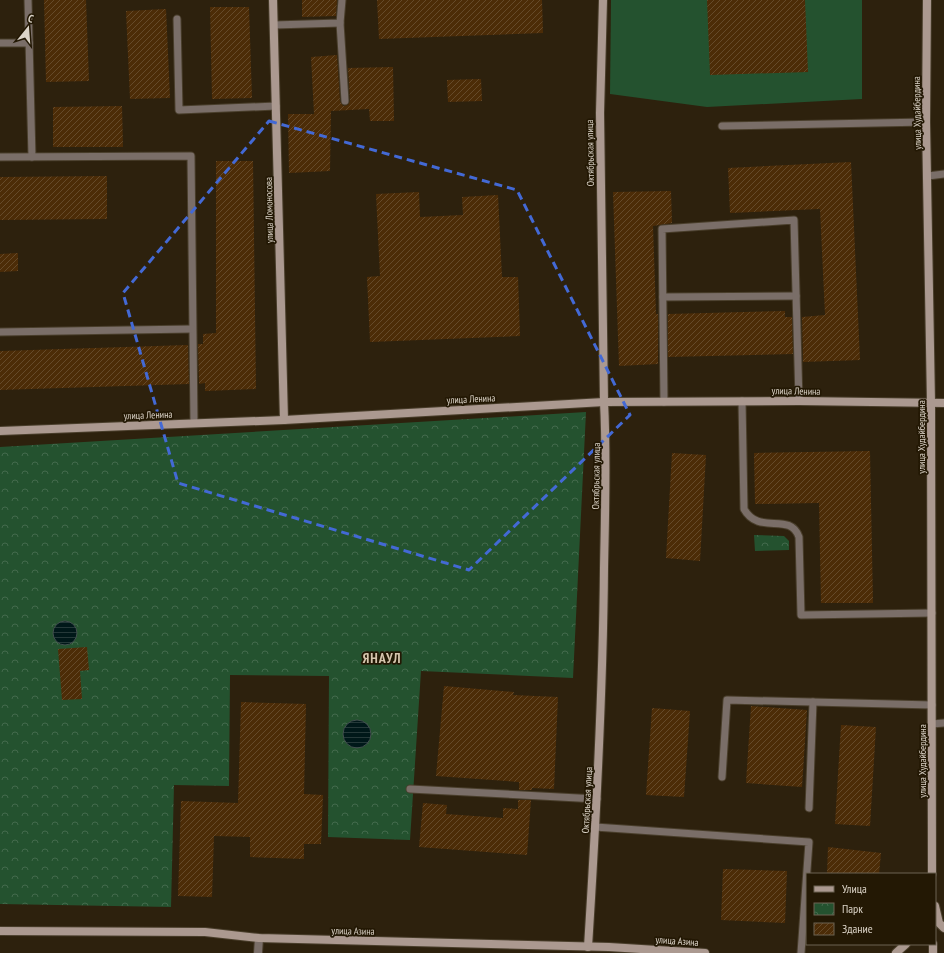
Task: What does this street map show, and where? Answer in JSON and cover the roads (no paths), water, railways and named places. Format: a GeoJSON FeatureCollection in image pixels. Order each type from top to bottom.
{"type":"FeatureCollection","features":[{"type":"Feature","properties":{"kind":"street","name":"улица Ломоносова"},"geometry":{"type":"LineString","coordinates":[[273,0],[284,420]]}},
{"type":"Feature","properties":{"kind":"street","name":"Октябрьская улица"},"geometry":{"type":"LineString","coordinates":[[588,950],[597,799],[603,649],[606,439],[604,402],[600,113],[603,0]]}},
{"type":"Feature","properties":{"kind":"street","name":"улица Худайбердина"},"geometry":{"type":"LineString","coordinates":[[927,0],[926,122],[931,403],[932,873]]}},
{"type":"Feature","properties":{"kind":"street","name":"улица Ленина"},"geometry":{"type":"LineString","coordinates":[[0,431],[284,420],[604,402],[799,401],[944,403]]}},
{"type":"Feature","properties":{"kind":"street"},"geometry":{"type":"LineString","coordinates":[[936,910],[939,923],[944,928]]}},
{"type":"Feature","properties":{"kind":"street","name":"улица Азина"},"geometry":{"type":"LineString","coordinates":[[0,931],[205,932],[259,938],[705,953]]}},
{"type":"Feature","properties":{"kind":"street"},"geometry":{"type":"LineString","coordinates":[[258,953],[259,938]]}},
{"type":"Feature","properties":{"kind":"street"},"geometry":{"type":"LineString","coordinates":[[896,953],[905,945]]}},
{"type":"Feature","properties":{"kind":"lane"},"geometry":{"type":"LineString","coordinates":[[28,0],[32,157]]}},
{"type":"Feature","properties":{"kind":"lane"},"geometry":{"type":"LineString","coordinates":[[342,0],[340,23],[345,101]]}},
{"type":"Feature","properties":{"kind":"lane"},"geometry":{"type":"LineString","coordinates":[[177,19],[179,110],[276,106]]}},
{"type":"Feature","properties":{"kind":"lane"},"geometry":{"type":"LineString","coordinates":[[274,25],[340,23]]}},
{"type":"Feature","properties":{"kind":"lane"},"geometry":{"type":"LineString","coordinates":[[0,43],[28,43]]}},
{"type":"Feature","properties":{"kind":"lane"},"geometry":{"type":"LineString","coordinates":[[722,126],[926,122]]}},
{"type":"Feature","properties":{"kind":"lane"},"geometry":{"type":"LineString","coordinates":[[0,156],[191,156],[194,423]]}},
{"type":"Feature","properties":{"kind":"lane"},"geometry":{"type":"LineString","coordinates":[[928,176],[944,174]]}},
{"type":"Feature","properties":{"kind":"lane"},"geometry":{"type":"LineString","coordinates":[[664,402],[662,229],[794,220],[799,401]]}},
{"type":"Feature","properties":{"kind":"lane"},"geometry":{"type":"LineString","coordinates":[[663,297],[796,296]]}},
{"type":"Feature","properties":{"kind":"lane"},"geometry":{"type":"LineString","coordinates":[[0,332],[192,329]]}},
{"type":"Feature","properties":{"kind":"lane"},"geometry":{"type":"LineString","coordinates":[[742,401],[744,509],[749,517],[758,523],[790,525],[797,531],[799,537],[801,615],[932,613]]}},
{"type":"Feature","properties":{"kind":"lane"},"geometry":{"type":"LineString","coordinates":[[722,777],[727,700],[932,705]]}},
{"type":"Feature","properties":{"kind":"lane"},"geometry":{"type":"LineString","coordinates":[[809,808],[813,702]]}},
{"type":"Feature","properties":{"kind":"lane"},"geometry":{"type":"LineString","coordinates":[[932,724],[944,723]]}},
{"type":"Feature","properties":{"kind":"lane"},"geometry":{"type":"LineString","coordinates":[[410,789],[597,799]]}},
{"type":"Feature","properties":{"kind":"lane"},"geometry":{"type":"LineString","coordinates":[[595,827],[809,842],[807,873]]}},
{"type":"Feature","properties":{"kind":"lane"},"geometry":{"type":"LineString","coordinates":[[801,953],[806,884]]}},
{"type":"Feature","properties":{"kind":"water"},"geometry":{"type":"Polygon","coordinates":[[[65,621],[70,622],[76,628],[76,638],[70,644],[65,645],[60,644],[54,638],[53,633],[54,628],[60,622],[65,621]]]}},
{"type":"Feature","properties":{"kind":"water"},"geometry":{"type":"Polygon","coordinates":[[[357,720],[363,721],[367,724],[370,728],[370,740],[367,744],[363,747],[357,748],[351,747],[347,744],[344,740],[343,734],[344,728],[347,724],[351,721],[357,720]]]}},
{"type":"Feature","properties":{"kind":"district","name":"ЯНАУЛ"},"geometry":{"type":"Point","coordinates":[382,658]}}]}
